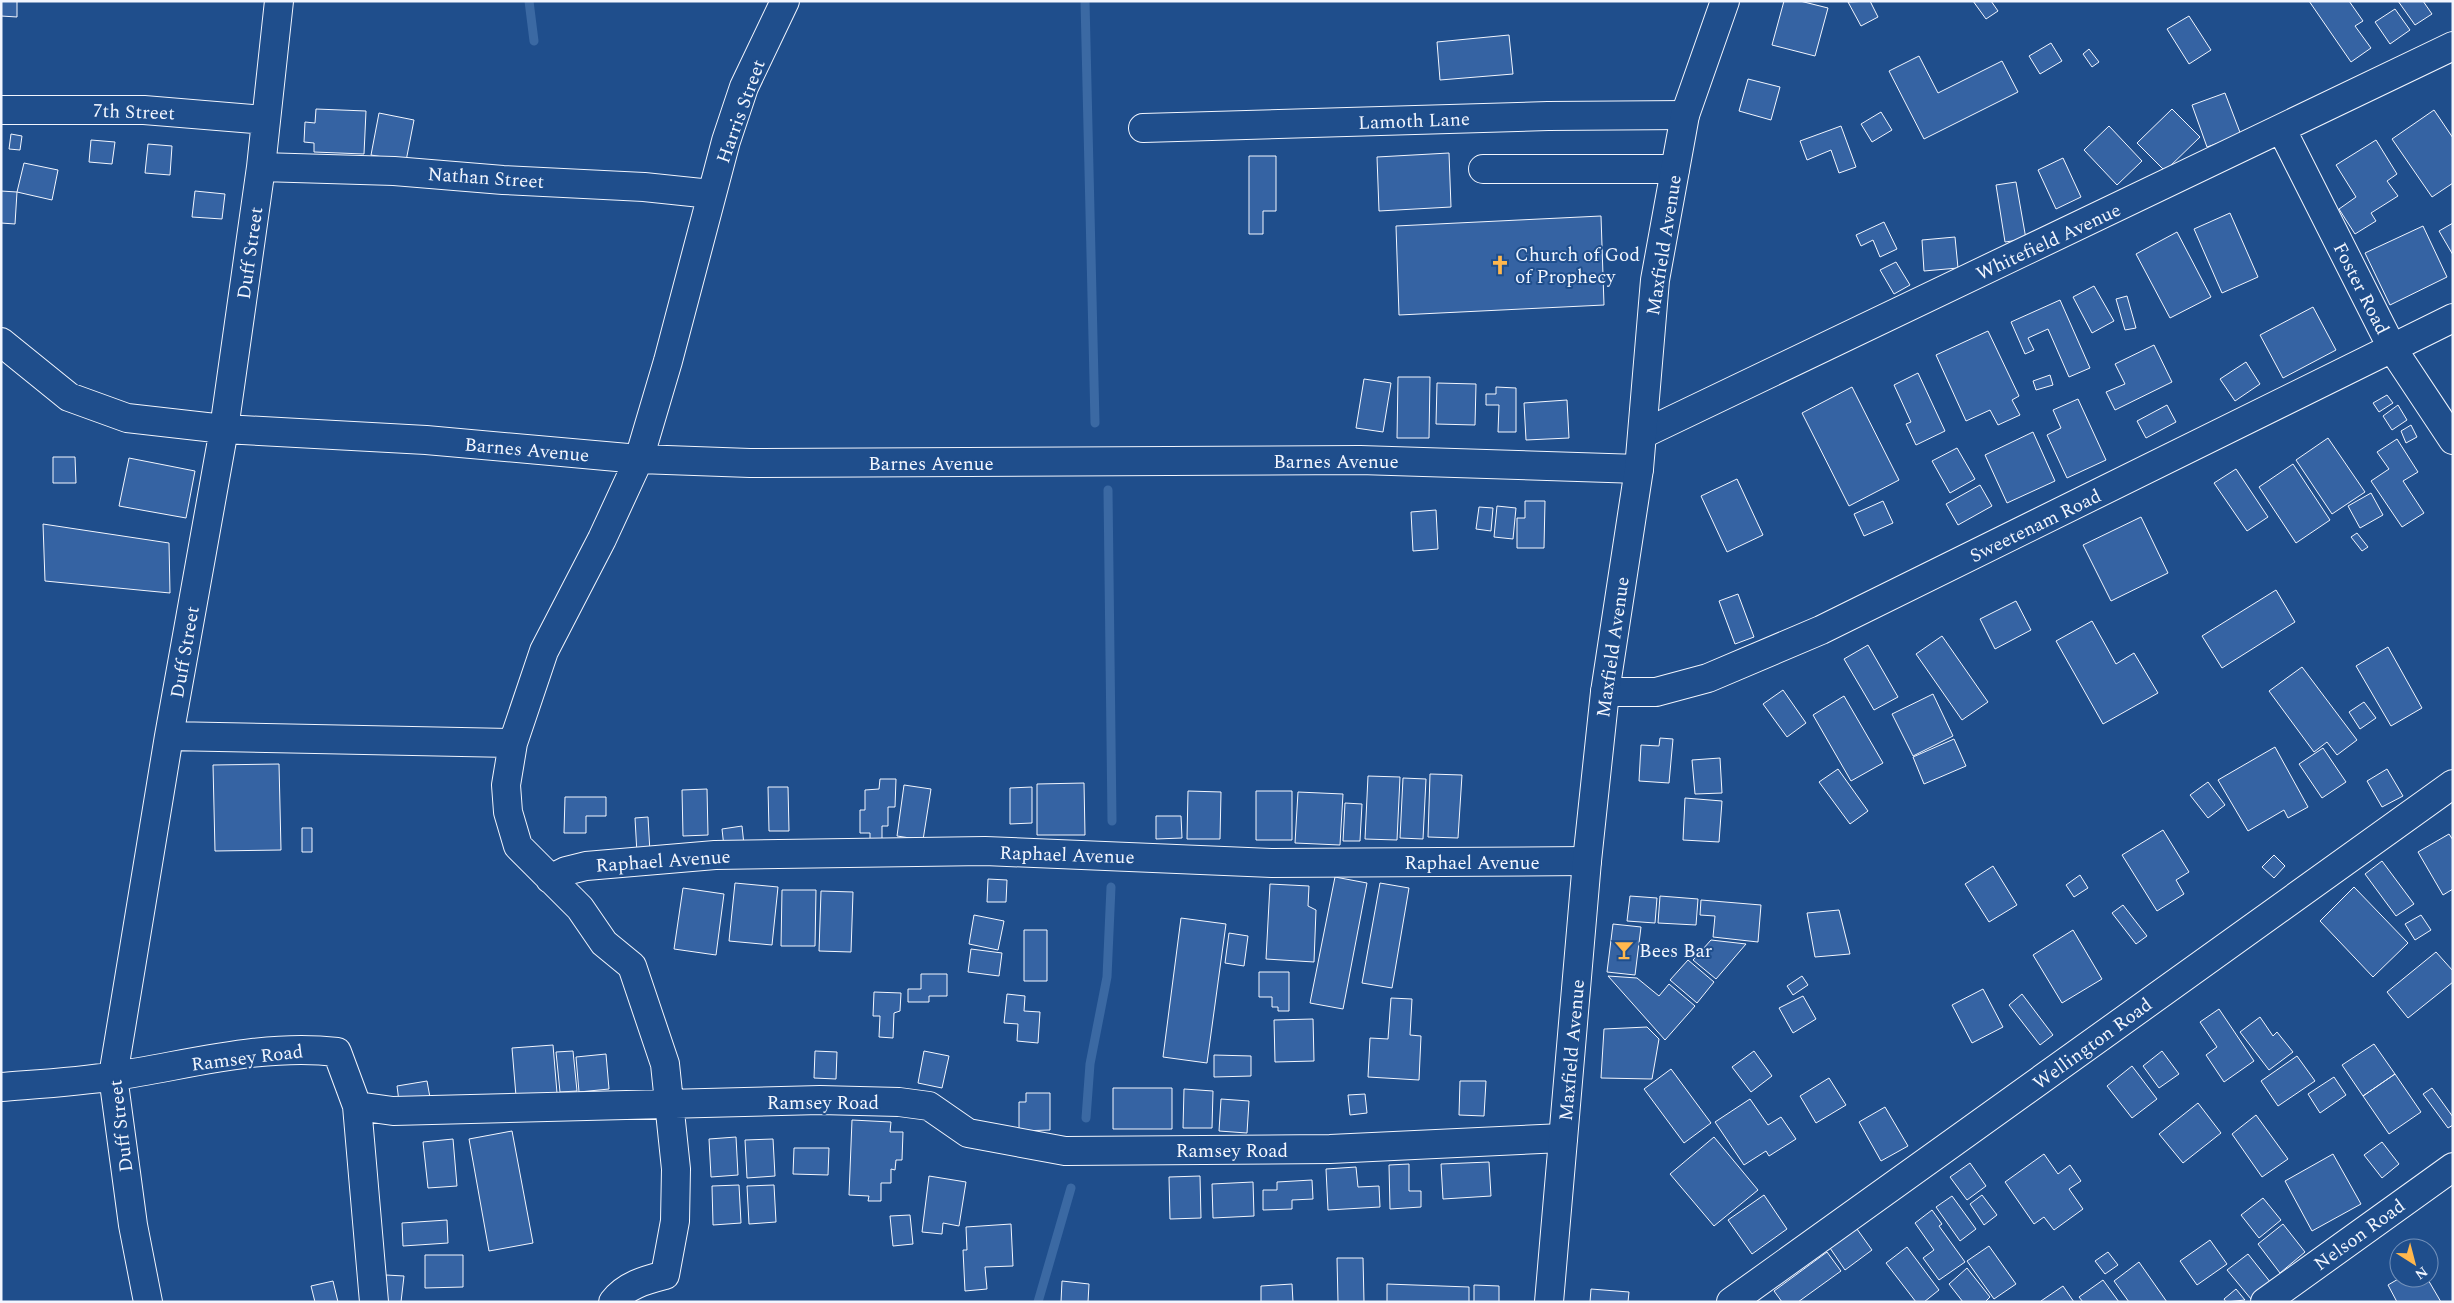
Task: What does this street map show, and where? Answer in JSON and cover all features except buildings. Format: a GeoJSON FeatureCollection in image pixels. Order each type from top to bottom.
{"type":"FeatureCollection","features":[{"type":"Feature","properties":{"kind":"street","name":"Duff Street"},"geometry":{"type":"LineString","coordinates":[[148,1302],[133,1225],[113,1076],[169,736],[224,428],[261,167],[280,1]]}},
{"type":"Feature","properties":{"kind":"street","name":"Harris Street"},"geometry":{"type":"LineString","coordinates":[[613,1302],[619,1294],[640,1282],[665,1275],[672,1247],[676,1213],[676,1169],[665,1064],[632,966],[604,943],[580,908],[518,846],[512,832],[508,812],[506,785],[513,743],[544,651],[602,539],[639,459],[668,361],[711,194],[744,87],[785,1]]}},
{"type":"Feature","properties":{"kind":"street","name":"Maxfield Avenue"},"geometry":{"type":"LineString","coordinates":[[1548,1302],[1587,861],[1605,692],[1639,469],[1655,280],[1685,115],[1726,1]]}},
{"type":"Feature","properties":{"kind":"street","name":"Whitefield Avenue"},"geometry":{"type":"LineString","coordinates":[[1643,434],[2282,130],[2453,46]]}},
{"type":"Feature","properties":{"kind":"street","name":"7th Street"},"geometry":{"type":"LineString","coordinates":[[1,110],[144,110],[266,120]]}},
{"type":"Feature","properties":{"kind":"street","name":"Lamoth Lane"},"geometry":{"type":"LineString","coordinates":[[1143,128],[1548,116],[1685,115]]}},
{"type":"Feature","properties":{"kind":"street","name":"Foster Road"},"geometry":{"type":"LineString","coordinates":[[2282,130],[2392,348],[2453,440]]}},
{"type":"Feature","properties":{"kind":"street","name":"Nathan Street"},"geometry":{"type":"LineString","coordinates":[[261,167],[394,170],[711,194]]}},
{"type":"Feature","properties":{"kind":"street"},"geometry":{"type":"LineString","coordinates":[[1483,169],[1675,169]]}},
{"type":"Feature","properties":{"kind":"street","name":"Sweetenam Road"},"geometry":{"type":"LineString","coordinates":[[1605,692],[1656,692],[1708,678],[1821,630],[2453,318]]}},
{"type":"Feature","properties":{"kind":"street","name":"Barnes Avenue"},"geometry":{"type":"LineString","coordinates":[[1,342],[69,397],[127,418],[224,428],[426,440],[639,459],[750,463],[1360,460],[1639,469]]}},
{"type":"Feature","properties":{"kind":"street"},"geometry":{"type":"LineString","coordinates":[[169,736],[513,743]]}},
{"type":"Feature","properties":{"kind":"street","name":"Wellington Road"},"geometry":{"type":"LineString","coordinates":[[1731,1302],[2453,784]]}},
{"type":"Feature","properties":{"kind":"street","name":"Raphael Avenue"},"geometry":{"type":"LineString","coordinates":[[550,879],[566,871],[586,866],[715,855],[985,851],[1272,863],[1587,861]]}},
{"type":"Feature","properties":{"kind":"street","name":"Ramsey Road"},"geometry":{"type":"LineString","coordinates":[[113,1076],[259,1052],[307,1048],[338,1052],[357,1106],[393,1111],[606,1104],[820,1100],[900,1102],[929,1106],[968,1133],[1065,1151],[1330,1149],[1563,1138]]}},
{"type":"Feature","properties":{"kind":"street"},"geometry":{"type":"LineString","coordinates":[[1,1087],[113,1076]]}},
{"type":"Feature","properties":{"kind":"street"},"geometry":{"type":"LineString","coordinates":[[357,1106],[374,1302]]}},
{"type":"Feature","properties":{"kind":"street","name":"Nelson Road"},"geometry":{"type":"LineString","coordinates":[[2265,1302],[2453,1167]]}},
{"type":"Feature","properties":{"kind":"waterway"},"geometry":{"type":"LineString","coordinates":[[529,1],[534,41]]}},
{"type":"Feature","properties":{"kind":"waterway"},"geometry":{"type":"LineString","coordinates":[[1085,1],[1095,423]]}},
{"type":"Feature","properties":{"kind":"waterway"},"geometry":{"type":"LineString","coordinates":[[1108,490],[1112,821]]}},
{"type":"Feature","properties":{"kind":"waterway"},"geometry":{"type":"LineString","coordinates":[[1086,1118],[1090,1064],[1107,977],[1111,887]]}},
{"type":"Feature","properties":{"kind":"waterway"},"geometry":{"type":"LineString","coordinates":[[1038,1302],[1071,1188]]}},
{"type":"Feature","properties":{"kind":"place","name":"Church of God of Prophecy"},"geometry":{"type":"Point","coordinates":[1500,265]}},
{"type":"Feature","properties":{"kind":"place","name":"Bees Bar"},"geometry":{"type":"Point","coordinates":[1624,950]}}]}
